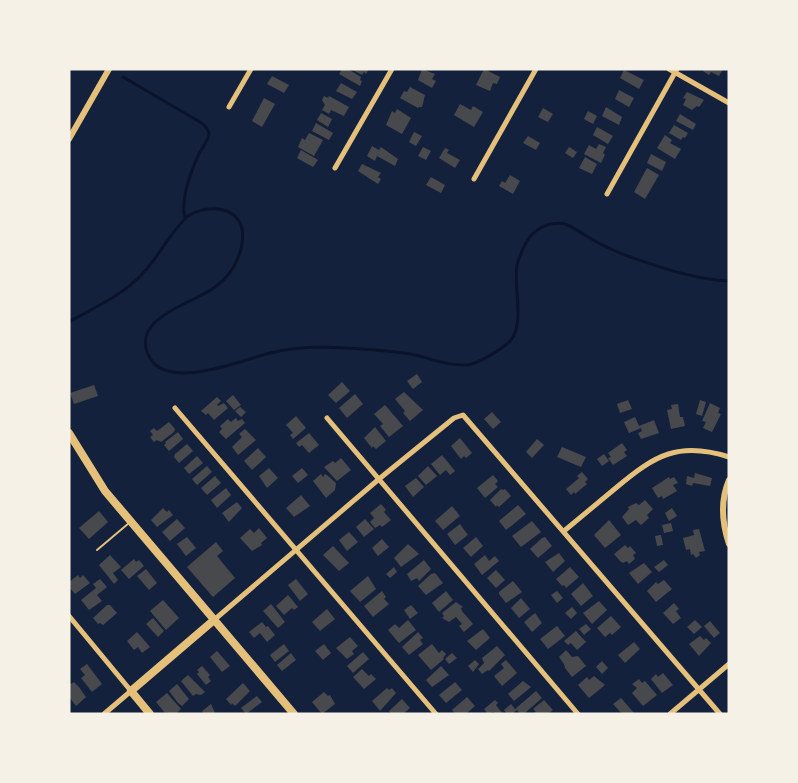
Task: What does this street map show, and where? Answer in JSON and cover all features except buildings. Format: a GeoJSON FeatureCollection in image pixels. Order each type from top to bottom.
{"type":"FeatureCollection","features":[{"type":"Feature","properties":{"kind":"main road"},"geometry":{"type":"LineString","coordinates":[[69,434],[105,491],[294,714]]}},
{"type":"Feature","properties":{"kind":"main road"},"geometry":{"type":"LineString","coordinates":[[150,714],[131,691],[214,620]]}},
{"type":"Feature","properties":{"kind":"street"},"geometry":{"type":"LineString","coordinates":[[69,139],[109,69]]}},
{"type":"Feature","properties":{"kind":"street"},"geometry":{"type":"LineString","coordinates":[[229,107],[251,69]]}},
{"type":"Feature","properties":{"kind":"street"},"geometry":{"type":"LineString","coordinates":[[335,168],[392,69]]}},
{"type":"Feature","properties":{"kind":"street"},"geometry":{"type":"LineString","coordinates":[[474,179],[536,69]]}},
{"type":"Feature","properties":{"kind":"street"},"geometry":{"type":"LineString","coordinates":[[607,194],[674,70],[729,103]]}},
{"type":"Feature","properties":{"kind":"street"},"geometry":{"type":"LineString","coordinates":[[175,408],[436,714]]}},
{"type":"Feature","properties":{"kind":"street"},"geometry":{"type":"LineString","coordinates":[[214,620],[379,479],[458,415],[463,415],[720,714]]}},
{"type":"Feature","properties":{"kind":"street"},"geometry":{"type":"LineString","coordinates":[[327,418],[578,714]]}},
{"type":"Feature","properties":{"kind":"street"},"geometry":{"type":"LineString","coordinates":[[564,531],[641,466],[660,456],[697,449],[729,457]]}},
{"type":"Feature","properties":{"kind":"street"},"geometry":{"type":"LineString","coordinates":[[729,480],[723,499],[723,512],[729,544]]}},
{"type":"Feature","properties":{"kind":"street"},"geometry":{"type":"LineString","coordinates":[[69,616],[131,691],[104,714]]}},
{"type":"Feature","properties":{"kind":"street"},"geometry":{"type":"LineString","coordinates":[[670,714],[729,663]]}},
{"type":"Feature","properties":{"kind":"lane"},"geometry":{"type":"LineString","coordinates":[[98,550],[131,522]]}},
{"type":"Feature","properties":{"kind":"waterway"},"geometry":{"type":"LineString","coordinates":[[123,77],[200,122],[209,133],[187,186],[184,203],[185,218]]}},
{"type":"Feature","properties":{"kind":"waterway"},"geometry":{"type":"LineString","coordinates":[[69,322],[128,287],[150,265],[188,216],[207,209],[228,212],[239,221],[243,235],[241,249],[231,270],[220,283],[166,314],[155,322],[148,332],[145,344],[150,358],[160,368],[173,372],[189,373],[207,370],[276,352],[316,347],[411,354],[460,365],[478,362],[511,340],[518,314],[517,265],[530,237],[547,225],[553,224],[568,225],[611,249],[656,266],[692,276],[729,281]]}}]}
